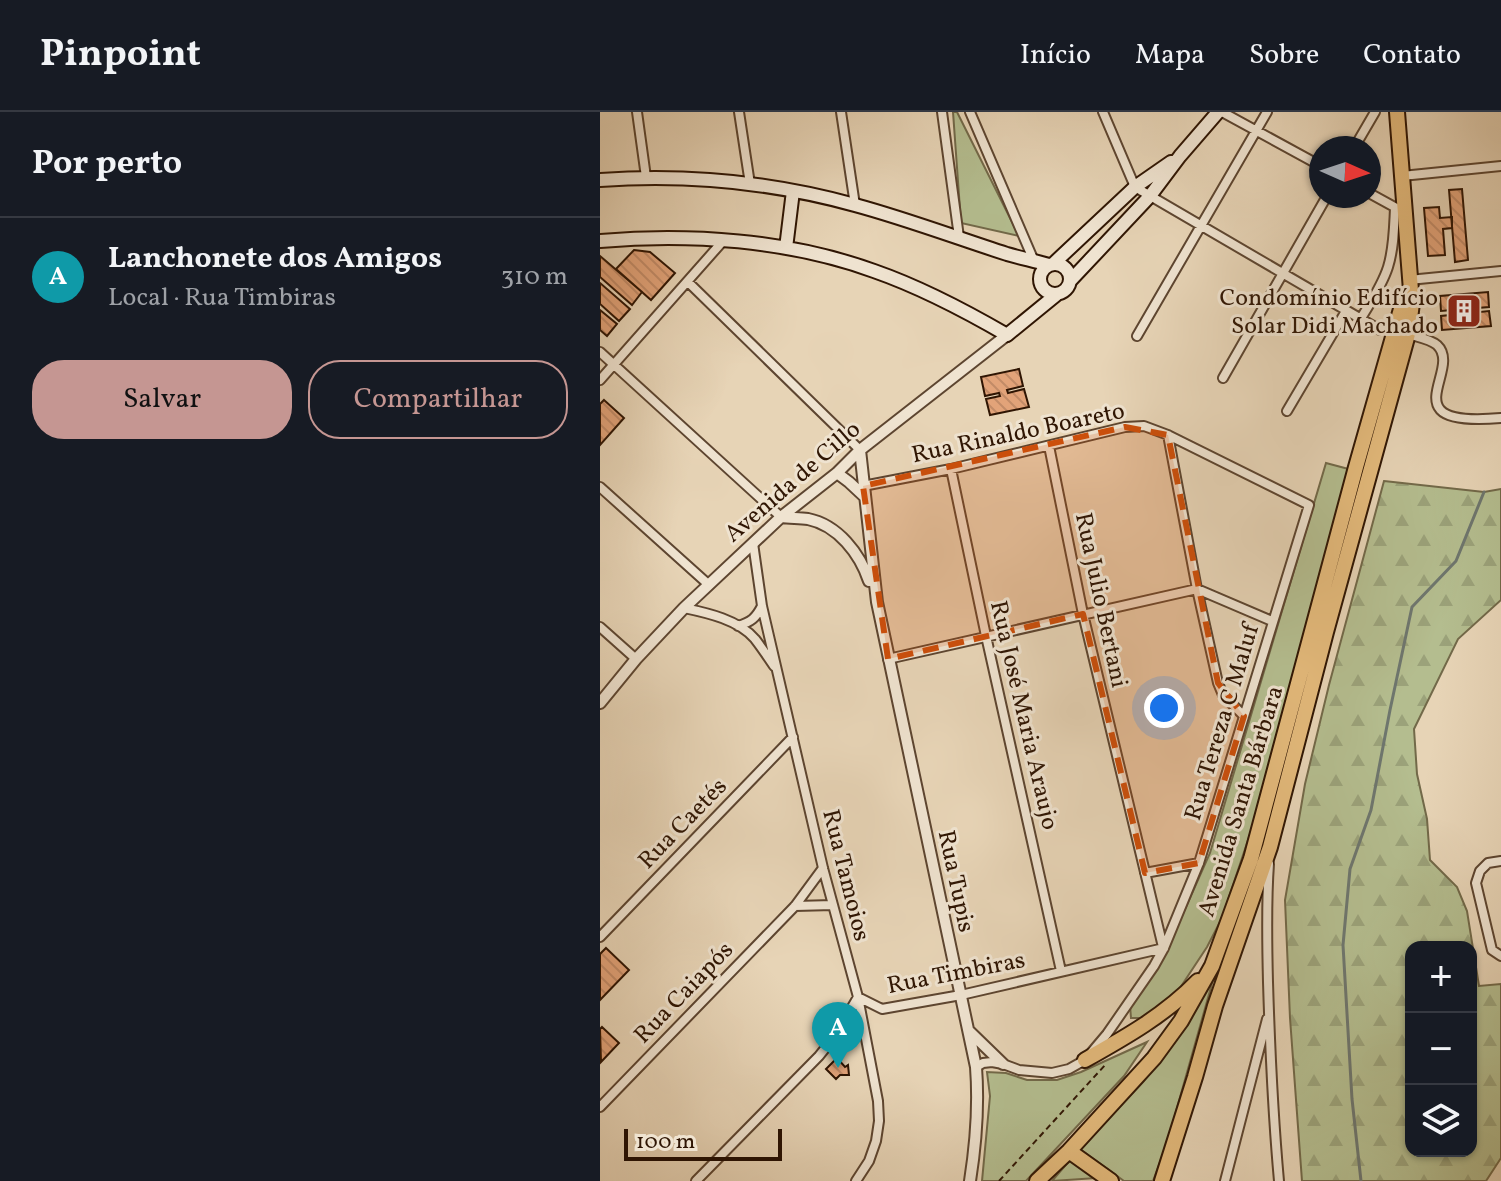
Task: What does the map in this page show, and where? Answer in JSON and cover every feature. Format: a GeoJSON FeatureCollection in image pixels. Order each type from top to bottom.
{"type":"FeatureCollection","features":[{"type":"Feature","properties":{"kind":"main road"},"geometry":{"type":"LineString","coordinates":[[1008,255],[1040,280],[1046,292],[1056,295],[1065,292],[1071,280],[1150,196],[1180,156],[1220,112]]}},
{"type":"Feature","properties":{"kind":"main road"},"geometry":{"type":"LineString","coordinates":[[1363,469],[1411,317],[1401,210],[1397,112]]}},
{"type":"Feature","properties":{"kind":"main road"},"geometry":{"type":"LineString","coordinates":[[1033,314],[1044,268],[1135,187],[1180,156]]}},
{"type":"Feature","properties":{"kind":"main road"},"geometry":{"type":"LineString","coordinates":[[600,180],[646,177],[750,184],[814,195],[959,237],[1008,255],[1064,266],[1071,280]]}},
{"type":"Feature","properties":{"kind":"main road"},"geometry":{"type":"LineString","coordinates":[[786,248],[793,191]]}},
{"type":"Feature","properties":{"kind":"main road"},"geometry":{"type":"LineString","coordinates":[[790,213],[814,195]]}},
{"type":"Feature","properties":{"kind":"main road"},"geometry":{"type":"LineString","coordinates":[[600,241],[680,237],[786,248],[872,270],[913,286],[1007,335]]}},
{"type":"Feature","properties":{"kind":"main road"},"geometry":{"type":"LineString","coordinates":[[1363,469],[1410,284]]}},
{"type":"Feature","properties":{"kind":"main road","name":"Avenida de Cillo"},"geometry":{"type":"LineString","coordinates":[[1007,335],[1056,295]]}},
{"type":"Feature","properties":{"kind":"main road","name":"Avenida Santa Bárbara"},"geometry":{"type":"LineString","coordinates":[[1162,1181],[1215,1006],[1270,847],[1363,469]]}},
{"type":"Feature","properties":{"kind":"main road","name":"Avenida Santa Bárbara"},"geometry":{"type":"LineString","coordinates":[[1037,1181],[1069,1151],[1154,1058],[1181,1021],[1212,966],[1251,859],[1363,469]]}},
{"type":"Feature","properties":{"kind":"main road"},"geometry":{"type":"LineString","coordinates":[[1085,1060],[1168,1010],[1212,966]]}},
{"type":"Feature","properties":{"kind":"main road"},"geometry":{"type":"LineString","coordinates":[[1172,1181],[1195,1077]]}},
{"type":"Feature","properties":{"kind":"main road"},"geometry":{"type":"LineString","coordinates":[[1069,1151],[1111,1181]]}},
{"type":"Feature","properties":{"kind":"main road"},"geometry":{"type":"LineString","coordinates":[[1044,1181],[1052,1167]]}},
{"type":"Feature","properties":{"kind":"street"},"geometry":{"type":"LineString","coordinates":[[637,112],[646,177]]}},
{"type":"Feature","properties":{"kind":"street"},"geometry":{"type":"LineString","coordinates":[[739,112],[750,184]]}},
{"type":"Feature","properties":{"kind":"street"},"geometry":{"type":"LineString","coordinates":[[841,112],[855,205]]}},
{"type":"Feature","properties":{"kind":"street"},"geometry":{"type":"LineString","coordinates":[[942,112],[959,237]]}},
{"type":"Feature","properties":{"kind":"street"},"geometry":{"type":"LineString","coordinates":[[970,112],[1034,261]]}},
{"type":"Feature","properties":{"kind":"street"},"geometry":{"type":"LineString","coordinates":[[1103,112],[1135,187],[1380,330]]}},
{"type":"Feature","properties":{"kind":"street"},"geometry":{"type":"LineString","coordinates":[[1220,112],[1309,160]]}},
{"type":"Feature","properties":{"kind":"street"},"geometry":{"type":"LineString","coordinates":[[1137,336],[1267,112]]}},
{"type":"Feature","properties":{"kind":"street"},"geometry":{"type":"LineString","coordinates":[[1361,136],[1375,112]]}},
{"type":"Feature","properties":{"kind":"street"},"geometry":{"type":"LineString","coordinates":[[1402,176],[1501,166]]}},
{"type":"Feature","properties":{"kind":"street"},"geometry":{"type":"LineString","coordinates":[[1360,320],[1388,267],[1401,210],[1381,199]]}},
{"type":"Feature","properties":{"kind":"street"},"geometry":{"type":"LineString","coordinates":[[1223,378],[1320,208]]}},
{"type":"Feature","properties":{"kind":"street"},"geometry":{"type":"LineString","coordinates":[[600,380],[723,241]]}},
{"type":"Feature","properties":{"kind":"street"},"geometry":{"type":"LineString","coordinates":[[1410,284],[1501,271]]}},
{"type":"Feature","properties":{"kind":"street"},"geometry":{"type":"LineString","coordinates":[[688,282],[860,450]]}},
{"type":"Feature","properties":{"kind":"street"},"geometry":{"type":"LineString","coordinates":[[1287,411],[1346,311]]}},
{"type":"Feature","properties":{"kind":"street"},"geometry":{"type":"LineString","coordinates":[[1408,334],[1438,346],[1442,353],[1436,395],[1443,413],[1453,417],[1501,418]]}},
{"type":"Feature","properties":{"kind":"street","name":"Avenida de Cillo"},"geometry":{"type":"LineString","coordinates":[[600,703],[684,608],[781,517],[837,473],[860,450],[1007,335]]}},
{"type":"Feature","properties":{"kind":"street"},"geometry":{"type":"LineString","coordinates":[[600,352],[781,517]]}},
{"type":"Feature","properties":{"kind":"street","name":"Rua Rinaldo Boareto"},"geometry":{"type":"LineString","coordinates":[[864,491],[1125,427],[1144,426],[1309,505]]}},
{"type":"Feature","properties":{"kind":"street"},"geometry":{"type":"LineString","coordinates":[[1168,435],[1218,683],[1223,695],[1244,716]]}},
{"type":"Feature","properties":{"kind":"street","name":"Rua Julio Bertani"},"geometry":{"type":"LineString","coordinates":[[1049,446],[1083,614],[1164,948]]}},
{"type":"Feature","properties":{"kind":"street","name":"Rua Tupis"},"geometry":{"type":"LineString","coordinates":[[860,450],[877,602],[976,1067],[978,1124],[972,1177]]}},
{"type":"Feature","properties":{"kind":"street","name":"Rua José Maria Araujo"},"geometry":{"type":"LineString","coordinates":[[951,469],[1061,971]]}},
{"type":"Feature","properties":{"kind":"street"},"geometry":{"type":"LineString","coordinates":[[837,473],[864,491]]}},
{"type":"Feature","properties":{"kind":"street"},"geometry":{"type":"LineString","coordinates":[[600,487],[708,584]]}},
{"type":"Feature","properties":{"kind":"street","name":"Rua Tereza C Maluf"},"geometry":{"type":"LineString","coordinates":[[1085,1060],[1141,988],[1164,948],[1199,863],[1309,505]]}},
{"type":"Feature","properties":{"kind":"street","name":"Rua Tupis"},"geometry":{"type":"LineString","coordinates":[[781,517],[810,519],[840,535],[866,572],[877,602]]}},
{"type":"Feature","properties":{"kind":"street","name":"Rua Tamoios"},"geometry":{"type":"LineString","coordinates":[[753,543],[762,606],[823,868],[858,997],[878,1101],[876,1141],[869,1161],[856,1181]]}},
{"type":"Feature","properties":{"kind":"street"},"geometry":{"type":"LineString","coordinates":[[853,550],[870,550]]}},
{"type":"Feature","properties":{"kind":"street"},"geometry":{"type":"LineString","coordinates":[[888,659],[1197,589],[1272,621]]}},
{"type":"Feature","properties":{"kind":"street"},"geometry":{"type":"LineString","coordinates":[[738,626],[750,623],[762,606]]}},
{"type":"Feature","properties":{"kind":"street","name":"Rua Tamoios"},"geometry":{"type":"LineString","coordinates":[[684,608],[716,616],[753,636],[777,670]]}},
{"type":"Feature","properties":{"kind":"street"},"geometry":{"type":"LineString","coordinates":[[600,627],[636,659]]}},
{"type":"Feature","properties":{"kind":"street","name":"Rua Caetés"},"geometry":{"type":"LineString","coordinates":[[600,937],[793,737]]}},
{"type":"Feature","properties":{"kind":"street"},"geometry":{"type":"LineString","coordinates":[[1270,847],[1267,901],[1269,1010],[1279,1181]]}},
{"type":"Feature","properties":{"kind":"street"},"geometry":{"type":"LineString","coordinates":[[1501,861],[1488,863],[1480,871],[1476,883],[1492,950],[1501,956]]}},
{"type":"Feature","properties":{"kind":"street"},"geometry":{"type":"LineString","coordinates":[[1145,873],[1199,863]]}},
{"type":"Feature","properties":{"kind":"street","name":"Rua Caiapós"},"geometry":{"type":"LineString","coordinates":[[600,1107],[795,906],[823,868]]}},
{"type":"Feature","properties":{"kind":"street"},"geometry":{"type":"LineString","coordinates":[[795,906],[833,905]]}},
{"type":"Feature","properties":{"kind":"street","name":"Rua Timbiras"},"geometry":{"type":"LineString","coordinates":[[696,1181],[819,1056],[858,997],[882,1009],[961,995],[1164,948]]}},
{"type":"Feature","properties":{"kind":"street"},"geometry":{"type":"LineString","coordinates":[[1225,1181],[1269,1010]]}},
{"type":"Feature","properties":{"kind":"street"},"geometry":{"type":"LineString","coordinates":[[970,1032],[1003,1064]]}},
{"type":"Feature","properties":{"kind":"street"},"geometry":{"type":"LineString","coordinates":[[976,1067],[983,1063],[1003,1064],[1019,1070],[1052,1073],[1069,1069],[1085,1060]]}},
{"type":"Feature","properties":{"kind":"path"},"geometry":{"type":"LineString","coordinates":[[999,1181],[1105,1065]]}},
{"type":"Feature","properties":{"kind":"highlighted area"},"geometry":{"type":"Polygon","coordinates":[[[1125,427],[1168,435],[1218,683],[1244,716],[1199,863],[1145,873],[1083,614],[888,659],[863,486],[1125,427]]]}},
{"type":"Feature","properties":{"kind":"green space"},"geometry":{"type":"Polygon","coordinates":[[[953,112],[957,112],[1019,236],[961,223],[953,112]]]}},
{"type":"Feature","properties":{"kind":"green space"},"geometry":{"type":"Polygon","coordinates":[[[1326,463],[1356,471],[1266,786],[1222,918],[1174,997],[1145,1018],[1131,1018],[1130,1005],[1166,952],[1210,853],[1326,463]]]}},
{"type":"Feature","properties":{"kind":"green space"},"geometry":{"type":"Polygon","coordinates":[[[1384,481],[1484,492],[1501,489],[1501,600],[1458,639],[1414,729],[1417,774],[1427,819],[1430,860],[1457,887],[1467,911],[1472,941],[1405,941],[1405,1157],[1477,1157],[1477,974],[1479,986],[1501,984],[1501,1158],[1486,1181],[1302,1181],[1285,900],[1305,784],[1384,481]]]}},
{"type":"Feature","properties":{"kind":"green space"},"geometry":{"type":"Polygon","coordinates":[[[1213,980],[1168,1140],[1153,1181],[1124,1181],[1080,1149],[1143,1082],[1175,1042],[1213,980]]]}},
{"type":"Feature","properties":{"kind":"green space"},"geometry":{"type":"Polygon","coordinates":[[[1147,1042],[1124,1076],[1026,1181],[982,1181],[990,1096],[987,1072],[1006,1073],[1027,1080],[1057,1080],[1147,1042]]]}},
{"type":"Feature","properties":{"kind":"green space"},"geometry":{"type":"Polygon","coordinates":[[[1070,1160],[1097,1178],[1052,1181],[1070,1160]]]}},
{"type":"Feature","properties":{"kind":"building"},"geometry":{"type":"Polygon","coordinates":[[[1462,189],[1468,260],[1455,262],[1449,190],[1462,189]]]}},
{"type":"Feature","properties":{"kind":"building"},"geometry":{"type":"Polygon","coordinates":[[[1439,207],[1440,218],[1452,217],[1452,228],[1443,229],[1445,255],[1428,256],[1424,208],[1439,207]]]}},
{"type":"Feature","properties":{"kind":"building"},"geometry":{"type":"Polygon","coordinates":[[[634,250],[650,252],[675,273],[651,300],[616,269],[634,250]]]}},
{"type":"Feature","properties":{"kind":"building"},"geometry":{"type":"Polygon","coordinates":[[[600,256],[642,292],[632,305],[600,277],[600,256]]]}},
{"type":"Feature","properties":{"kind":"building"},"geometry":{"type":"Polygon","coordinates":[[[600,283],[630,309],[619,321],[600,304],[600,283]]]}},
{"type":"Feature","properties":{"kind":"building"},"geometry":{"type":"Polygon","coordinates":[[[1488,292],[1489,307],[1441,311],[1440,296],[1488,292]]]}},
{"type":"Feature","properties":{"kind":"building"},"geometry":{"type":"Polygon","coordinates":[[[600,310],[617,324],[607,336],[600,330],[600,310]]]}},
{"type":"Feature","properties":{"kind":"building"},"geometry":{"type":"Polygon","coordinates":[[[1489,311],[1491,326],[1442,330],[1441,316],[1489,311]]]}},
{"type":"Feature","properties":{"kind":"building"},"geometry":{"type":"Polygon","coordinates":[[[1019,369],[1023,386],[1007,390],[1008,393],[1024,389],[1029,407],[990,415],[986,399],[1000,396],[999,393],[985,396],[981,377],[1019,369]]]}},
{"type":"Feature","properties":{"kind":"building"},"geometry":{"type":"Polygon","coordinates":[[[604,400],[624,418],[600,445],[600,404],[604,400]]]}},
{"type":"Feature","properties":{"kind":"building"},"geometry":{"type":"Polygon","coordinates":[[[606,948],[629,970],[600,1000],[600,954],[606,948]]]}},
{"type":"Feature","properties":{"kind":"building"},"geometry":{"type":"Polygon","coordinates":[[[602,1027],[619,1043],[601,1062],[600,1029],[602,1027]]]}},
{"type":"Feature","properties":{"kind":"building"},"geometry":{"type":"Polygon","coordinates":[[[837,1058],[845,1067],[848,1065],[849,1075],[840,1075],[836,1079],[826,1069],[837,1058]]]}},
{"type":"Feature","properties":{"kind":"waterway"},"geometry":{"type":"LineString","coordinates":[[1361,1181],[1352,1099],[1343,945],[1350,869],[1371,810],[1412,607],[1456,561],[1484,492]]}},
{"type":"Feature","properties":{"kind":"place","name":"Condomínio Edifício Solar Didi Machado"},"geometry":{"type":"Point","coordinates":[1464,311]}},
{"type":"Feature","properties":{"kind":"place","name":"Lanchonete dos Amigos"},"geometry":{"type":"Point","coordinates":[838,1068]}}]}
